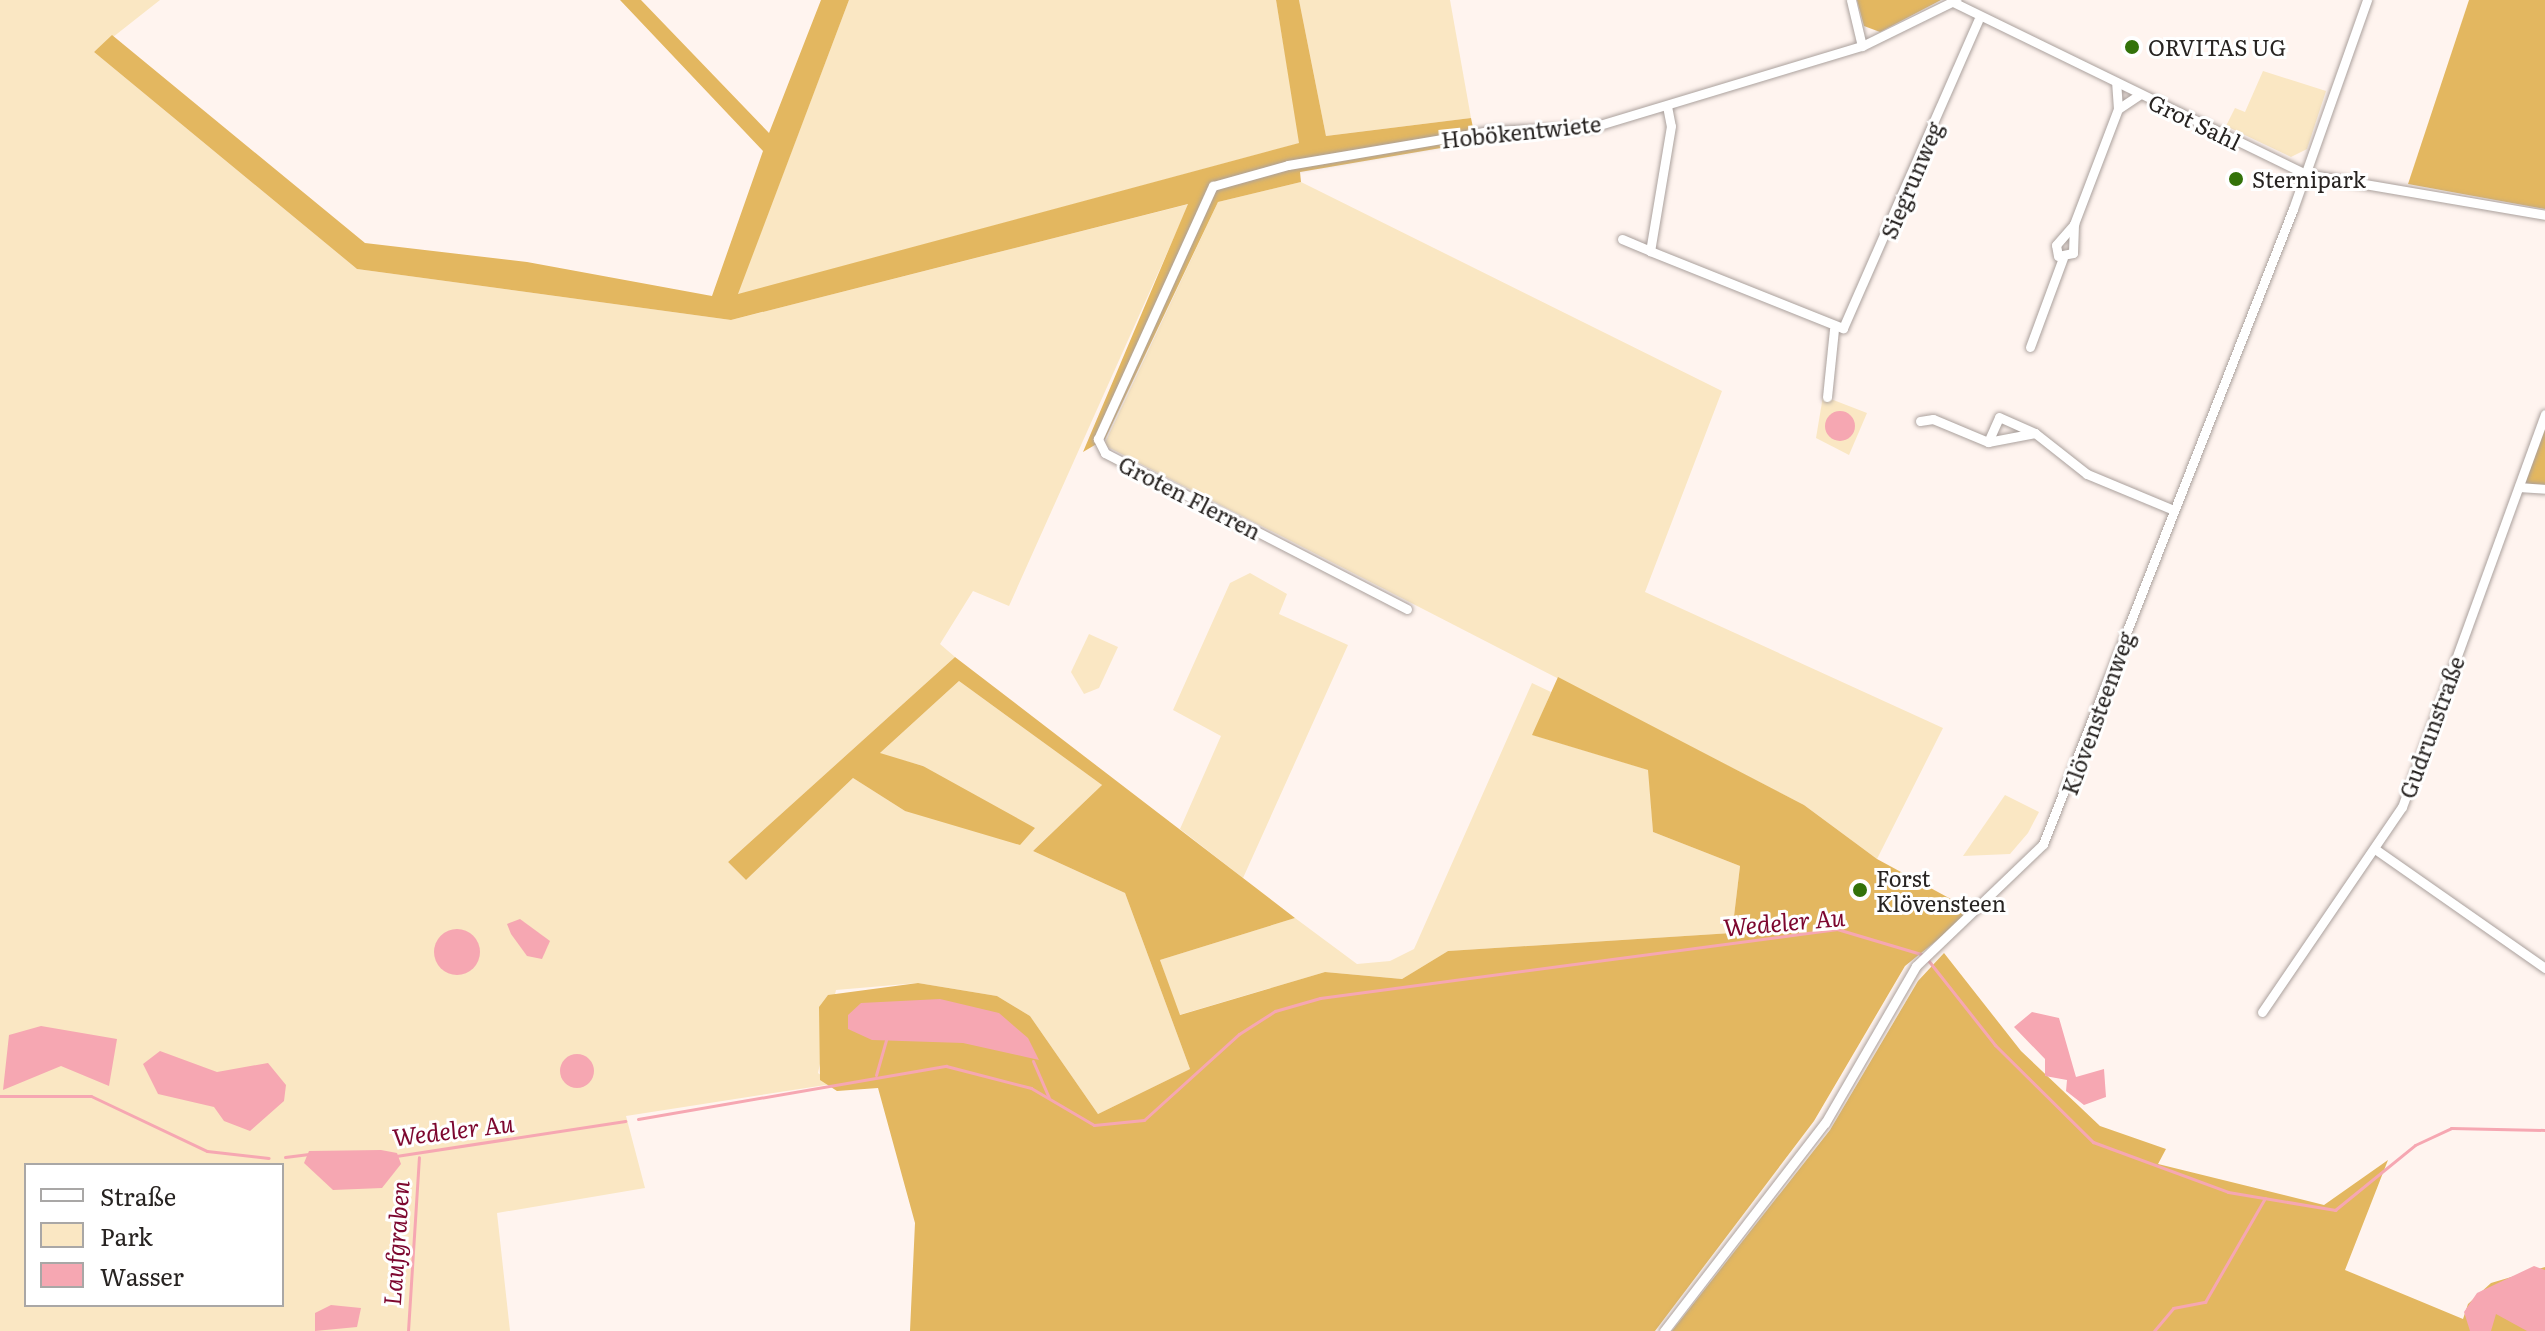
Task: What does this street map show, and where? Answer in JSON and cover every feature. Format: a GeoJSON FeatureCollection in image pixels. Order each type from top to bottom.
{"type":"FeatureCollection","features":[{"type":"Feature","properties":{"kind":"street"},"geometry":{"type":"LineString","coordinates":[[1851,0],[1862,46]]}},
{"type":"Feature","properties":{"kind":"street","name":"Klövensteenweg"},"geometry":{"type":"LineString","coordinates":[[1664,1331],[1825,1123],[1916,966],[2043,844],[2171,509],[2306,174],[2367,0]]}},
{"type":"Feature","properties":{"kind":"street","name":"Hobökentwiete"},"geometry":{"type":"LineString","coordinates":[[1213,186],[1288,165],[1488,131],[1593,127],[1862,46],[1954,1]]}},
{"type":"Feature","properties":{"kind":"street","name":"Grot Sahl"},"geometry":{"type":"LineString","coordinates":[[1954,1],[1978,20],[2116,82],[2306,174],[2545,215]]}},
{"type":"Feature","properties":{"kind":"street","name":"Siegrunweg"},"geometry":{"type":"LineString","coordinates":[[1834,329],[1851,323],[1978,20]]}},
{"type":"Feature","properties":{"kind":"street"},"geometry":{"type":"LineString","coordinates":[[2063,258],[2055,249],[2074,224],[2118,109],[2116,82]]}},
{"type":"Feature","properties":{"kind":"street"},"geometry":{"type":"LineString","coordinates":[[2118,109],[2140,94]]}},
{"type":"Feature","properties":{"kind":"street"},"geometry":{"type":"LineString","coordinates":[[1650,251],[1671,126],[1667,106]]}},
{"type":"Feature","properties":{"kind":"street","name":"Groten Flerren"},"geometry":{"type":"LineString","coordinates":[[1213,186],[1098,439],[1105,453],[1407,609]]}},
{"type":"Feature","properties":{"kind":"street"},"geometry":{"type":"LineString","coordinates":[[2030,347],[2063,258],[2074,251],[2074,224]]}},
{"type":"Feature","properties":{"kind":"street"},"geometry":{"type":"LineString","coordinates":[[1622,239],[1834,329],[1827,397]]}},
{"type":"Feature","properties":{"kind":"street","name":"Gudrunstraße"},"geometry":{"type":"LineString","coordinates":[[2262,1012],[2375,849],[2412,780],[2545,414]]}},
{"type":"Feature","properties":{"kind":"street"},"geometry":{"type":"LineString","coordinates":[[1988,442],[1999,417],[2035,433],[2087,474],[2171,509]]}},
{"type":"Feature","properties":{"kind":"street"},"geometry":{"type":"LineString","coordinates":[[1920,421],[1933,419],[1988,442],[2035,433]]}},
{"type":"Feature","properties":{"kind":"street"},"geometry":{"type":"LineString","coordinates":[[2519,487],[2545,489]]}},
{"type":"Feature","properties":{"kind":"street"},"geometry":{"type":"LineString","coordinates":[[2375,849],[2545,968]]}},
{"type":"Feature","properties":{"kind":"green space"},"geometry":{"type":"Polygon","coordinates":[[[0,0],[160,0],[94,52],[357,269],[731,320],[1189,204],[1009,606],[973,591],[940,644],[955,657],[728,862],[746,880],[853,778],[905,811],[924,766],[879,754],[959,681],[1102,785],[1033,851],[1125,893],[1190,1069],[1098,1114],[1030,1016],[997,996],[918,983],[836,990],[818,1073],[832,1084],[626,1116],[645,1188],[497,1213],[510,1331],[0,1331],[0,0]]]}},
{"type":"Feature","properties":{"kind":"green space"},"geometry":{"type":"Polygon","coordinates":[[[849,0],[1276,0],[1300,143],[737,295],[849,0]]]}},
{"type":"Feature","properties":{"kind":"green space"},"geometry":{"type":"Polygon","coordinates":[[[1299,0],[1450,0],[1471,118],[1326,136],[1299,0]]]}},
{"type":"Feature","properties":{"kind":"green space"},"geometry":{"type":"Polygon","coordinates":[[[2263,71],[2326,91],[2307,149],[2291,157],[2226,126],[2235,108],[2245,112],[2263,71]]]}},
{"type":"Feature","properties":{"kind":"green space"},"geometry":{"type":"Polygon","coordinates":[[[1301,182],[1722,391],[1645,592],[1943,728],[1877,859],[1804,805],[1104,445],[1218,202],[1301,182]]]}},
{"type":"Feature","properties":{"kind":"green space"},"geometry":{"type":"Polygon","coordinates":[[[1823,396],[1867,413],[1849,455],[1816,438],[1823,396]]]}},
{"type":"Feature","properties":{"kind":"green space"},"geometry":{"type":"Polygon","coordinates":[[[1250,573],[1287,594],[1279,614],[1348,645],[1243,878],[1180,829],[1221,736],[1173,710],[1230,583],[1250,573]]]}},
{"type":"Feature","properties":{"kind":"green space"},"geometry":{"type":"Polygon","coordinates":[[[1089,634],[1118,647],[1099,688],[1084,694],[1071,672],[1089,634]]]}},
{"type":"Feature","properties":{"kind":"green space"},"geometry":{"type":"Polygon","coordinates":[[[1532,683],[1551,692],[1533,735],[1649,770],[1653,832],[1740,866],[1732,933],[1448,951],[1402,979],[1325,972],[1179,1015],[1160,960],[1295,918],[1357,964],[1390,961],[1414,949],[1532,683]]]}},
{"type":"Feature","properties":{"kind":"green space"},"geometry":{"type":"Polygon","coordinates":[[[2005,795],[2039,812],[2028,833],[2010,854],[1963,856],[2005,795]]]}},
{"type":"Feature","properties":{"kind":"shaded area"},"geometry":{"type":"Polygon","coordinates":[[[620,0],[641,0],[769,133],[821,0],[849,0],[738,294],[1299,143],[1276,0],[1299,0],[1326,136],[1471,118],[1476,142],[1300,172],[1301,182],[1218,202],[1105,439],[1083,452],[1188,204],[731,320],[357,269],[94,52],[112,35],[365,243],[527,262],[712,296],[763,151],[620,0]]]}},
{"type":"Feature","properties":{"kind":"shaded area"},"geometry":{"type":"Polygon","coordinates":[[[1857,0],[1941,0],[1880,32],[1864,26],[1857,0]]]}},
{"type":"Feature","properties":{"kind":"shaded area"},"geometry":{"type":"Polygon","coordinates":[[[2469,0],[2545,0],[2545,209],[2408,184],[2469,0]]]}},
{"type":"Feature","properties":{"kind":"shaded area"},"geometry":{"type":"Polygon","coordinates":[[[2545,414],[2545,489],[2519,487],[2545,414]]]}},
{"type":"Feature","properties":{"kind":"shaded area"},"geometry":{"type":"Polygon","coordinates":[[[955,657],[1295,918],[1160,960],[1180,1015],[1325,972],[1402,979],[1448,951],[1732,933],[1740,866],[1653,832],[1648,770],[1532,735],[1558,677],[1804,805],[1877,859],[1973,911],[1905,966],[1814,1121],[1655,1331],[910,1331],[915,1223],[878,1088],[837,1091],[820,1080],[819,1007],[828,995],[918,983],[997,996],[1030,1016],[1098,1114],[1190,1069],[1125,893],[1033,851],[1102,785],[959,681],[880,753],[923,766],[1035,828],[1020,845],[905,811],[853,778],[746,880],[728,862],[955,657]]]}},
{"type":"Feature","properties":{"kind":"shaded area"},"geometry":{"type":"Polygon","coordinates":[[[1944,953],[2021,1051],[2100,1126],[2166,1149],[2158,1164],[2324,1205],[2388,1160],[2345,1270],[2463,1319],[2468,1304],[2491,1283],[2545,1267],[2545,1331],[1672,1331],[1830,1130],[1918,981],[1944,953]]]}},
{"type":"Feature","properties":{"kind":"water"},"geometry":{"type":"Polygon","coordinates":[[[1840,411],[1851,415],[1855,426],[1851,437],[1840,441],[1829,437],[1825,426],[1829,415],[1840,411]]]}},
{"type":"Feature","properties":{"kind":"water"},"geometry":{"type":"Polygon","coordinates":[[[520,919],[550,941],[542,959],[527,956],[511,934],[507,924],[520,919]]]}},
{"type":"Feature","properties":{"kind":"water"},"geometry":{"type":"Polygon","coordinates":[[[457,929],[473,936],[480,952],[473,968],[457,975],[441,968],[434,952],[441,936],[457,929]]]}},
{"type":"Feature","properties":{"kind":"water"},"geometry":{"type":"Polygon","coordinates":[[[940,999],[999,1013],[1028,1038],[1039,1060],[963,1043],[872,1040],[848,1029],[848,1015],[861,1003],[940,999]]]}},
{"type":"Feature","properties":{"kind":"water"},"geometry":{"type":"Polygon","coordinates":[[[2032,1012],[2059,1018],[2076,1077],[2104,1069],[2106,1097],[2084,1105],[2066,1091],[2067,1080],[2045,1076],[2045,1059],[2014,1027],[2032,1012]]]}},
{"type":"Feature","properties":{"kind":"water"},"geometry":{"type":"Polygon","coordinates":[[[41,1026],[117,1039],[109,1086],[61,1066],[3,1090],[9,1035],[41,1026]]]}},
{"type":"Feature","properties":{"kind":"water"},"geometry":{"type":"Polygon","coordinates":[[[160,1051],[217,1072],[268,1063],[286,1085],[284,1101],[250,1131],[224,1121],[214,1107],[158,1094],[143,1064],[160,1051]]]}},
{"type":"Feature","properties":{"kind":"water"},"geometry":{"type":"Polygon","coordinates":[[[577,1054],[589,1059],[594,1071],[589,1083],[577,1088],[565,1083],[560,1071],[565,1059],[577,1054]]]}},
{"type":"Feature","properties":{"kind":"water"},"geometry":{"type":"Polygon","coordinates":[[[381,1150],[397,1153],[401,1164],[382,1188],[333,1190],[304,1163],[309,1151],[381,1150]]]}},
{"type":"Feature","properties":{"kind":"water"},"geometry":{"type":"Polygon","coordinates":[[[2534,1266],[2545,1270],[2545,1331],[2527,1331],[2496,1314],[2491,1331],[2470,1331],[2464,1312],[2477,1293],[2534,1266]]]}},
{"type":"Feature","properties":{"kind":"water"},"geometry":{"type":"Polygon","coordinates":[[[331,1305],[361,1308],[357,1327],[315,1331],[315,1313],[331,1305]]]}},
{"type":"Feature","properties":{"kind":"waterway","name":"Wedeler Au"},"geometry":{"type":"LineString","coordinates":[[638,1119],[946,1066],[1031,1088],[1094,1125],[1144,1120],[1239,1034],[1275,1011],[1320,998],[1837,929],[1924,955],[1995,1045],[2093,1142],[2228,1192],[2335,1210],[2415,1145],[2451,1128],[2545,1130]]}},
{"type":"Feature","properties":{"kind":"waterway","name":"Wedeler Au"},"geometry":{"type":"LineString","coordinates":[[876,1075],[886,1039]]}},
{"type":"Feature","properties":{"kind":"waterway","name":"Wedeler Au"},"geometry":{"type":"LineString","coordinates":[[1033,1061],[1049,1098]]}},
{"type":"Feature","properties":{"kind":"waterway","name":"Wedeler Au"},"geometry":{"type":"LineString","coordinates":[[0,1096],[91,1096],[207,1151],[269,1158]]}},
{"type":"Feature","properties":{"kind":"waterway","name":"Wedeler Au"},"geometry":{"type":"LineString","coordinates":[[396,1156],[625,1121]]}},
{"type":"Feature","properties":{"kind":"waterway","name":"Wedeler Au"},"geometry":{"type":"LineString","coordinates":[[285,1157],[309,1154]]}},
{"type":"Feature","properties":{"kind":"waterway","name":"Laufgraben"},"geometry":{"type":"LineString","coordinates":[[408,1331],[419,1157]]}},
{"type":"Feature","properties":{"kind":"waterway"},"geometry":{"type":"LineString","coordinates":[[2154,1331],[2173,1308],[2205,1302],[2265,1198]]}},
{"type":"Feature","properties":{"kind":"place","name":"ORVITAS UG"},"geometry":{"type":"Point","coordinates":[2132,47]}},
{"type":"Feature","properties":{"kind":"place","name":"Sternipark"},"geometry":{"type":"Point","coordinates":[2236,179]}},
{"type":"Feature","properties":{"kind":"place","name":"Forst Klövensteen"},"geometry":{"type":"Point","coordinates":[1860,890]}}]}
